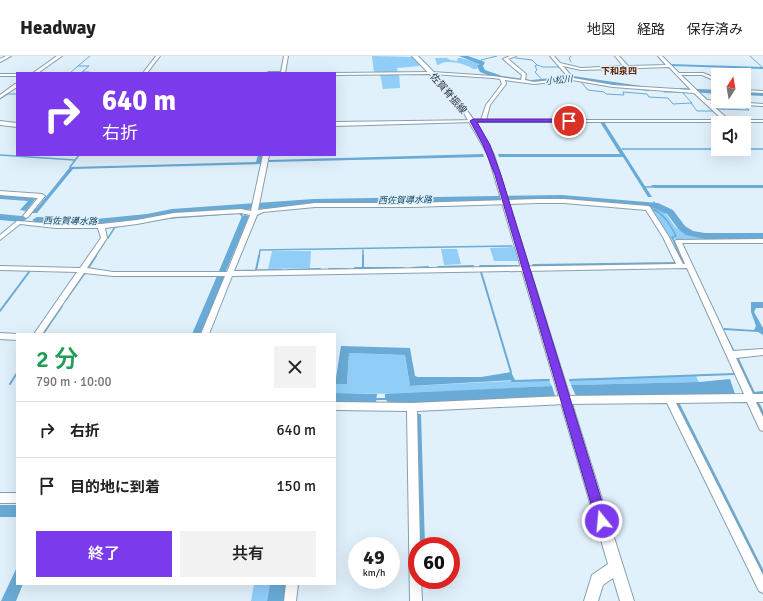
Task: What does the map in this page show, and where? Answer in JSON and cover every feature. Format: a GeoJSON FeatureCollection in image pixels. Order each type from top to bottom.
{"type":"FeatureCollection","features":[{"type":"Feature","properties":{"kind":"main road","name":"佐賀脊振線"},"geometry":{"type":"LineString","coordinates":[[415,56],[433,74],[473,121],[491,155],[627,601]]}},
{"type":"Feature","properties":{"kind":"main road"},"geometry":{"type":"LineString","coordinates":[[591,601],[596,580],[616,567]]}},
{"type":"Feature","properties":{"kind":"street"},"geometry":{"type":"LineString","coordinates":[[0,61],[9,56]]}},
{"type":"Feature","properties":{"kind":"street"},"geometry":{"type":"LineString","coordinates":[[36,72],[60,56]]}},
{"type":"Feature","properties":{"kind":"street"},"geometry":{"type":"LineString","coordinates":[[146,72],[158,56]]}},
{"type":"Feature","properties":{"kind":"street"},"geometry":{"type":"LineString","coordinates":[[283,72],[286,56]]}},
{"type":"Feature","properties":{"kind":"street"},"geometry":{"type":"LineString","coordinates":[[514,56],[505,59],[522,72],[524,80]]}},
{"type":"Feature","properties":{"kind":"street"},"geometry":{"type":"LineString","coordinates":[[552,56],[561,64],[571,78]]}},
{"type":"Feature","properties":{"kind":"street"},"geometry":{"type":"LineString","coordinates":[[617,56],[626,67]]}},
{"type":"Feature","properties":{"kind":"street"},"geometry":{"type":"LineString","coordinates":[[660,56],[723,116]]}},
{"type":"Feature","properties":{"kind":"street"},"geometry":{"type":"LineString","coordinates":[[561,64],[582,69],[669,65]]}},
{"type":"Feature","properties":{"kind":"street"},"geometry":{"type":"LineString","coordinates":[[336,74],[433,74],[493,77],[543,83],[571,78],[649,89],[695,91]]}},
{"type":"Feature","properties":{"kind":"street"},"geometry":{"type":"LineString","coordinates":[[680,74],[703,74],[711,78]]}},
{"type":"Feature","properties":{"kind":"street"},"geometry":{"type":"LineString","coordinates":[[0,75],[16,75]]}},
{"type":"Feature","properties":{"kind":"street"},"geometry":{"type":"LineString","coordinates":[[483,121],[488,105],[504,84],[502,79]]}},
{"type":"Feature","properties":{"kind":"street"},"geometry":{"type":"LineString","coordinates":[[0,97],[16,86]]}},
{"type":"Feature","properties":{"kind":"street"},"geometry":{"type":"LineString","coordinates":[[751,91],[763,92]]}},
{"type":"Feature","properties":{"kind":"street"},"geometry":{"type":"LineString","coordinates":[[707,101],[763,105]]}},
{"type":"Feature","properties":{"kind":"street"},"geometry":{"type":"LineString","coordinates":[[336,124],[473,121],[711,120]]}},
{"type":"Feature","properties":{"kind":"street"},"geometry":{"type":"LineString","coordinates":[[751,120],[763,120]]}},
{"type":"Feature","properties":{"kind":"street"},"geometry":{"type":"LineString","coordinates":[[0,124],[16,125]]}},
{"type":"Feature","properties":{"kind":"street"},"geometry":{"type":"LineString","coordinates":[[205,333],[224,274],[255,209],[266,160]]}},
{"type":"Feature","properties":{"kind":"street"},"geometry":{"type":"LineString","coordinates":[[0,193],[42,196],[26,216]]}},
{"type":"Feature","properties":{"kind":"street"},"geometry":{"type":"LineString","coordinates":[[0,238],[19,222],[56,226],[101,226],[137,222],[174,215],[255,209],[262,210],[315,205],[505,199],[564,201],[646,207],[682,264],[730,355],[763,427]]}},
{"type":"Feature","properties":{"kind":"street"},"geometry":{"type":"LineString","coordinates":[[39,333],[104,238],[101,226]]}},
{"type":"Feature","properties":{"kind":"street"},"geometry":{"type":"LineString","coordinates":[[682,264],[678,241],[681,240],[763,241]]}},
{"type":"Feature","properties":{"kind":"street"},"geometry":{"type":"LineString","coordinates":[[0,268],[81,270],[113,274],[224,274],[682,264]]}},
{"type":"Feature","properties":{"kind":"street"},"geometry":{"type":"LineString","coordinates":[[0,336],[16,337]]}},
{"type":"Feature","properties":{"kind":"street"},"geometry":{"type":"LineString","coordinates":[[730,355],[763,352]]}},
{"type":"Feature","properties":{"kind":"street"},"geometry":{"type":"LineString","coordinates":[[336,406],[417,407],[565,400],[763,398]]}},
{"type":"Feature","properties":{"kind":"street"},"geometry":{"type":"LineString","coordinates":[[675,399],[763,587]]}},
{"type":"Feature","properties":{"kind":"street"},"geometry":{"type":"LineString","coordinates":[[416,601],[417,407]]}},
{"type":"Feature","properties":{"kind":"street"},"geometry":{"type":"LineString","coordinates":[[0,498],[16,498]]}},
{"type":"Feature","properties":{"kind":"street"},"geometry":{"type":"LineString","coordinates":[[290,601],[292,585]]}},
{"type":"Feature","properties":{"kind":"shaded area"},"geometry":{"type":"Polygon","coordinates":[[[372,56],[413,57],[420,66],[397,68],[398,72],[374,73],[372,56]]]}},
{"type":"Feature","properties":{"kind":"shaded area"},"geometry":{"type":"Polygon","coordinates":[[[435,58],[447,58],[457,61],[458,58],[461,58],[478,63],[477,69],[454,62],[445,62],[437,65],[435,58]]]}},
{"type":"Feature","properties":{"kind":"shaded area"},"geometry":{"type":"Polygon","coordinates":[[[670,64],[763,67],[763,69],[751,68],[671,66],[670,64]]]}},
{"type":"Feature","properties":{"kind":"shaded area"},"geometry":{"type":"Polygon","coordinates":[[[399,73],[400,88],[383,89],[380,74],[399,73]]]}},
{"type":"Feature","properties":{"kind":"shaded area"},"geometry":{"type":"Polygon","coordinates":[[[600,122],[604,122],[652,197],[648,197],[623,157],[499,157],[498,154],[620,154],[600,122]]]}},
{"type":"Feature","properties":{"kind":"shaded area"},"geometry":{"type":"Polygon","coordinates":[[[483,154],[484,157],[269,162],[269,160],[483,154]]]}},
{"type":"Feature","properties":{"kind":"shaded area"},"geometry":{"type":"Polygon","coordinates":[[[258,156],[262,156],[261,164],[73,169],[37,213],[31,213],[32,210],[37,208],[70,167],[256,162],[258,156]]]}},
{"type":"Feature","properties":{"kind":"shaded area"},"geometry":{"type":"Polygon","coordinates":[[[651,185],[763,185],[763,188],[654,188],[651,185]]]}},
{"type":"Feature","properties":{"kind":"shaded area"},"geometry":{"type":"Polygon","coordinates":[[[0,195],[36,198],[26,211],[20,210],[28,201],[0,199],[0,195]]]}},
{"type":"Feature","properties":{"kind":"shaded area"},"geometry":{"type":"Polygon","coordinates":[[[649,206],[656,207],[661,210],[665,213],[674,226],[691,236],[763,238],[763,240],[669,239],[649,206]]]}},
{"type":"Feature","properties":{"kind":"shaded area"},"geometry":{"type":"Polygon","coordinates":[[[242,216],[249,216],[226,271],[219,271],[242,216]]]}},
{"type":"Feature","properties":{"kind":"shaded area"},"geometry":{"type":"Polygon","coordinates":[[[514,247],[518,261],[494,261],[490,248],[514,247]]]}},
{"type":"Feature","properties":{"kind":"shaded area"},"geometry":{"type":"Polygon","coordinates":[[[441,249],[457,249],[461,264],[444,265],[441,249]]]}},
{"type":"Feature","properties":{"kind":"shaded area"},"geometry":{"type":"Polygon","coordinates":[[[272,251],[311,251],[310,268],[268,269],[272,251]]]}},
{"type":"Feature","properties":{"kind":"shaded area"},"geometry":{"type":"Polygon","coordinates":[[[217,276],[223,276],[224,280],[200,333],[192,333],[217,276]]]}},
{"type":"Feature","properties":{"kind":"shaded area"},"geometry":{"type":"Polygon","coordinates":[[[751,302],[763,302],[763,308],[756,308],[754,312],[763,328],[763,335],[758,332],[724,330],[724,328],[754,330],[756,326],[751,312],[751,302]]]}},
{"type":"Feature","properties":{"kind":"shaded area"},"geometry":{"type":"Polygon","coordinates":[[[341,346],[410,348],[415,376],[418,377],[481,377],[511,372],[515,380],[410,386],[405,355],[349,353],[347,384],[336,384],[341,346]]]}},
{"type":"Feature","properties":{"kind":"shaded area"},"geometry":{"type":"Polygon","coordinates":[[[349,353],[405,355],[410,386],[548,379],[552,386],[401,394],[336,393],[336,384],[347,384],[349,353]]]}},
{"type":"Feature","properties":{"kind":"shaded area"},"geometry":{"type":"Polygon","coordinates":[[[696,376],[699,382],[571,385],[569,379],[696,376]]]}},
{"type":"Feature","properties":{"kind":"shaded area"},"geometry":{"type":"Polygon","coordinates":[[[730,379],[735,394],[576,396],[571,385],[699,382],[730,379]]]}},
{"type":"Feature","properties":{"kind":"shaded area"},"geometry":{"type":"Polygon","coordinates":[[[552,386],[555,396],[408,403],[389,403],[385,399],[385,394],[552,386]]]}},
{"type":"Feature","properties":{"kind":"shaded area"},"geometry":{"type":"Polygon","coordinates":[[[336,393],[377,394],[376,402],[336,403],[336,393]]]}},
{"type":"Feature","properties":{"kind":"shaded area"},"geometry":{"type":"Polygon","coordinates":[[[416,414],[421,414],[425,537],[420,537],[416,414]]]}},
{"type":"Feature","properties":{"kind":"shaded area"},"geometry":{"type":"Polygon","coordinates":[[[0,505],[16,505],[16,517],[0,517],[0,505]]]}},
{"type":"Feature","properties":{"kind":"shaded area"},"geometry":{"type":"Polygon","coordinates":[[[16,569],[16,585],[23,585],[16,601],[1,601],[16,569]]]}},
{"type":"Feature","properties":{"kind":"shaded area"},"geometry":{"type":"Polygon","coordinates":[[[254,585],[270,585],[267,601],[251,601],[254,585]]]}},
{"type":"Feature","properties":{"kind":"shaded area"},"geometry":{"type":"Polygon","coordinates":[[[270,585],[287,585],[285,601],[267,601],[270,585]]]}},
{"type":"Feature","properties":{"kind":"waterway"},"geometry":{"type":"LineString","coordinates":[[78,66],[90,56]]}},
{"type":"Feature","properties":{"kind":"waterway","name":"小松川"},"geometry":{"type":"LineString","coordinates":[[462,56],[483,63],[480,66],[482,71],[501,78],[531,82],[573,78],[648,89]]}},
{"type":"Feature","properties":{"kind":"waterway"},"geometry":{"type":"LineString","coordinates":[[481,62],[481,60],[497,56]]}},
{"type":"Feature","properties":{"kind":"waterway"},"geometry":{"type":"LineString","coordinates":[[571,56],[569,58],[571,62]]}},
{"type":"Feature","properties":{"kind":"waterway"},"geometry":{"type":"LineString","coordinates":[[658,56],[662,61]]}},
{"type":"Feature","properties":{"kind":"waterway"},"geometry":{"type":"LineString","coordinates":[[750,56],[763,68]]}},
{"type":"Feature","properties":{"kind":"waterway"},"geometry":{"type":"LineString","coordinates":[[516,58],[532,60],[537,65]]}},
{"type":"Feature","properties":{"kind":"waterway"},"geometry":{"type":"LineString","coordinates":[[537,65],[543,67],[560,67]]}},
{"type":"Feature","properties":{"kind":"waterway"},"geometry":{"type":"LineString","coordinates":[[537,65],[535,66],[537,70],[535,72],[544,82]]}},
{"type":"Feature","properties":{"kind":"waterway"},"geometry":{"type":"LineString","coordinates":[[71,72],[78,66]]}},
{"type":"Feature","properties":{"kind":"waterway"},"geometry":{"type":"LineString","coordinates":[[78,66],[89,66],[82,72]]}},
{"type":"Feature","properties":{"kind":"waterway"},"geometry":{"type":"LineString","coordinates":[[82,72],[89,72]]}},
{"type":"Feature","properties":{"kind":"waterway"},"geometry":{"type":"LineString","coordinates":[[581,82],[588,90],[604,92],[606,94],[624,95],[623,92],[647,94],[649,97],[668,98],[673,104],[691,103],[697,111],[715,111]]}},
{"type":"Feature","properties":{"kind":"waterway","name":"小松川"},"geometry":{"type":"LineString","coordinates":[[681,90],[711,92]]}},
{"type":"Feature","properties":{"kind":"waterway","name":"小松川"},"geometry":{"type":"LineString","coordinates":[[664,92],[682,92],[692,103]]}},
{"type":"Feature","properties":{"kind":"waterway","name":"小松川"},"geometry":{"type":"LineString","coordinates":[[751,93],[763,94]]}},
{"type":"Feature","properties":{"kind":"waterway"},"geometry":{"type":"LineString","coordinates":[[0,99],[8,94],[16,94]]}},
{"type":"Feature","properties":{"kind":"waterway"},"geometry":{"type":"LineString","coordinates":[[710,102],[717,109],[749,110],[743,105],[763,106]]}},
{"type":"Feature","properties":{"kind":"waterway"},"geometry":{"type":"LineString","coordinates":[[622,149],[763,149]]}},
{"type":"Feature","properties":{"kind":"waterway"},"geometry":{"type":"LineString","coordinates":[[0,155],[75,160]]}},
{"type":"Feature","properties":{"kind":"waterway"},"geometry":{"type":"LineString","coordinates":[[70,167],[78,156]]}},
{"type":"Feature","properties":{"kind":"waterway"},"geometry":{"type":"LineString","coordinates":[[644,187],[653,187]]}},
{"type":"Feature","properties":{"kind":"waterway","name":"西佐賀導水路"},"geometry":{"type":"LineString","coordinates":[[37,220],[96,222],[147,217],[172,212],[313,202],[562,198],[655,205],[670,212],[682,228],[690,233],[705,236],[763,236]]}},
{"type":"Feature","properties":{"kind":"waterway"},"geometry":{"type":"LineString","coordinates":[[652,209],[664,217],[672,228],[676,236],[672,237],[680,257]]}},
{"type":"Feature","properties":{"kind":"waterway"},"geometry":{"type":"LineString","coordinates":[[108,238],[115,227],[170,218],[240,213],[242,216]]}},
{"type":"Feature","properties":{"kind":"waterway","name":"西佐賀導水路"},"geometry":{"type":"LineString","coordinates":[[0,217],[22,219]]}},
{"type":"Feature","properties":{"kind":"waterway"},"geometry":{"type":"LineString","coordinates":[[95,257],[104,243]]}},
{"type":"Feature","properties":{"kind":"waterway"},"geometry":{"type":"LineString","coordinates":[[259,257],[260,250],[512,246]]}},
{"type":"Feature","properties":{"kind":"waterway"},"geometry":{"type":"LineString","coordinates":[[363,250],[363,268]]}},
{"type":"Feature","properties":{"kind":"waterway"},"geometry":{"type":"LineString","coordinates":[[87,270],[96,256]]}},
{"type":"Feature","properties":{"kind":"waterway"},"geometry":{"type":"LineString","coordinates":[[256,270],[259,256]]}},
{"type":"Feature","properties":{"kind":"waterway"},"geometry":{"type":"LineString","coordinates":[[680,256],[683,263],[681,263]]}},
{"type":"Feature","properties":{"kind":"waterway"},"geometry":{"type":"LineString","coordinates":[[533,265],[677,263]]}},
{"type":"Feature","properties":{"kind":"waterway"},"geometry":{"type":"LineString","coordinates":[[438,267],[473,266]]}},
{"type":"Feature","properties":{"kind":"waterway"},"geometry":{"type":"LineString","coordinates":[[480,266],[518,266]]}},
{"type":"Feature","properties":{"kind":"waterway"},"geometry":{"type":"LineString","coordinates":[[412,268],[428,267]]}},
{"type":"Feature","properties":{"kind":"waterway"},"geometry":{"type":"LineString","coordinates":[[355,268],[363,268]]}},
{"type":"Feature","properties":{"kind":"waterway"},"geometry":{"type":"LineString","coordinates":[[363,268],[403,268]]}},
{"type":"Feature","properties":{"kind":"waterway"},"geometry":{"type":"LineString","coordinates":[[288,270],[320,269]]}},
{"type":"Feature","properties":{"kind":"waterway"},"geometry":{"type":"LineString","coordinates":[[329,269],[347,269]]}},
{"type":"Feature","properties":{"kind":"waterway"},"geometry":{"type":"LineString","coordinates":[[235,271],[281,270]]}},
{"type":"Feature","properties":{"kind":"waterway"},"geometry":{"type":"LineString","coordinates":[[0,311],[29,272]]}},
{"type":"Feature","properties":{"kind":"waterway"},"geometry":{"type":"LineString","coordinates":[[481,272],[511,372]]}},
{"type":"Feature","properties":{"kind":"waterway"},"geometry":{"type":"LineString","coordinates":[[65,301],[84,274]]}},
{"type":"Feature","properties":{"kind":"waterway"},"geometry":{"type":"LineString","coordinates":[[44,333],[62,306]]}},
{"type":"Feature","properties":{"kind":"waterway"},"geometry":{"type":"LineString","coordinates":[[722,329],[734,352]]}},
{"type":"Feature","properties":{"kind":"waterway"},"geometry":{"type":"LineString","coordinates":[[737,357],[754,393],[763,392]]}},
{"type":"Feature","properties":{"kind":"waterway"},"geometry":{"type":"LineString","coordinates":[[570,380],[734,374]]}},
{"type":"Feature","properties":{"kind":"waterway"},"geometry":{"type":"LineString","coordinates":[[10,384],[16,375]]}},
{"type":"Feature","properties":{"kind":"waterway"},"geometry":{"type":"LineString","coordinates":[[512,381],[549,380]]}},
{"type":"Feature","properties":{"kind":"waterway"},"geometry":{"type":"LineString","coordinates":[[375,399],[387,399]]}},
{"type":"Feature","properties":{"kind":"waterway"},"geometry":{"type":"LineString","coordinates":[[677,401],[679,406]]}},
{"type":"Feature","properties":{"kind":"waterway"},"geometry":{"type":"LineString","coordinates":[[679,405],[763,572]]}},
{"type":"Feature","properties":{"kind":"waterway"},"geometry":{"type":"LineString","coordinates":[[759,405],[763,413]]}},
{"type":"Feature","properties":{"kind":"district","name":"下和泉四"},"geometry":{"type":"Point","coordinates":[619,71]}},
{"type":"Feature","properties":{"kind":"route"},"geometry":{"type":"LineString","coordinates":[[569,121],[473,121],[491,155],[498,175],[602,521]]}}]}
